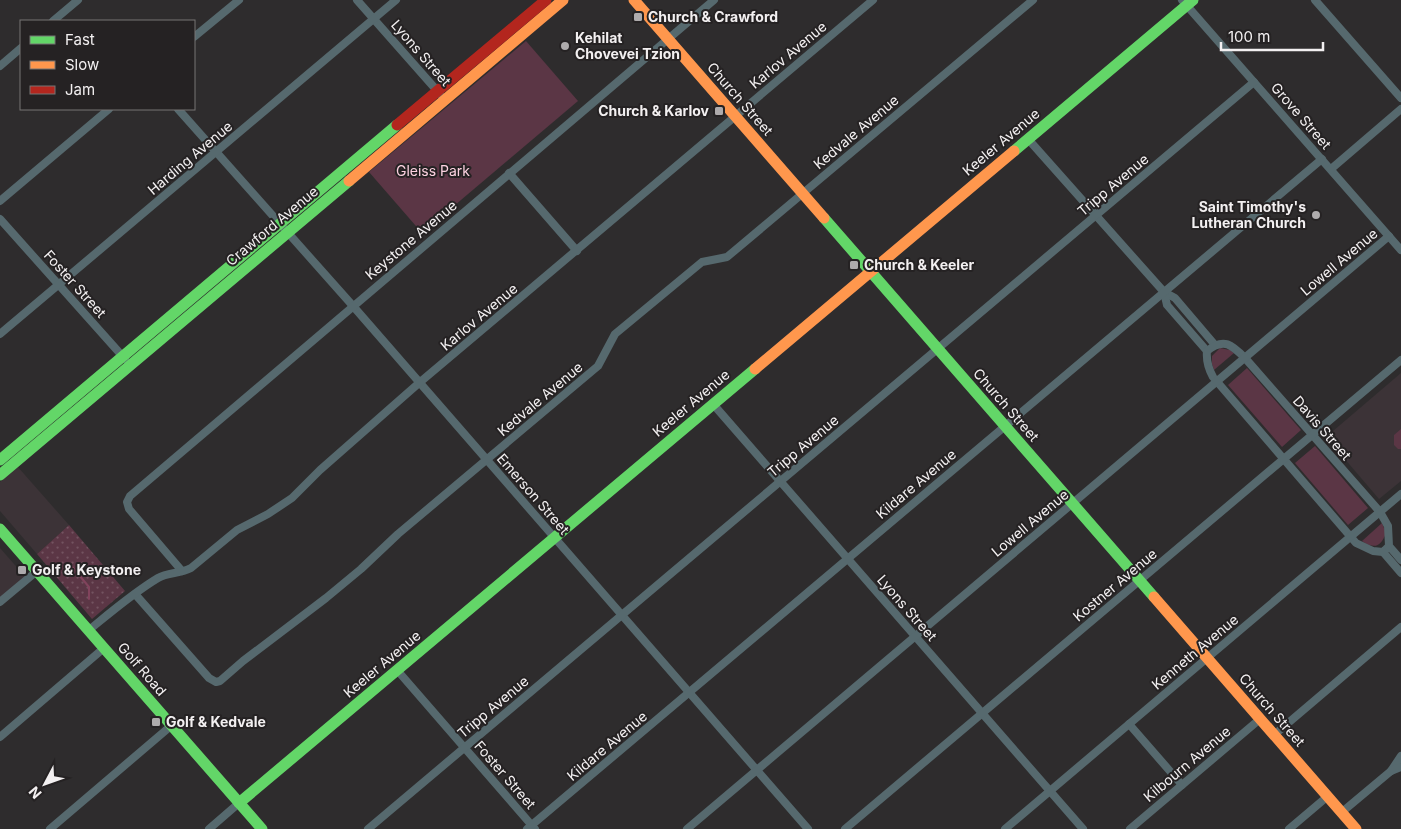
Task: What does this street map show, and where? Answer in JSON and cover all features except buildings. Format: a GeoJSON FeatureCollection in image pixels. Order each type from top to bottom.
{"type":"FeatureCollection","features":[{"type":"Feature","properties":{"kind":"street"},"geometry":{"type":"LineString","coordinates":[[54,20],[78,0]]}},
{"type":"Feature","properties":{"kind":"street"},"geometry":{"type":"LineString","coordinates":[[195,37],[239,0]]}},
{"type":"Feature","properties":{"kind":"street","name":"Lyons Street"},"geometry":{"type":"LineString","coordinates":[[357,0],[442,95]]}},
{"type":"Feature","properties":{"kind":"street","name":"Harding Avenue"},"geometry":{"type":"LineString","coordinates":[[0,334],[396,0]]}},
{"type":"Feature","properties":{"kind":"street","name":"Crawford Avenue"},"geometry":{"type":"LineString","coordinates":[[442,95],[546,0]]}},
{"type":"Feature","properties":{"kind":"street","name":"Crawford Avenue"},"geometry":{"type":"LineString","coordinates":[[0,475],[127,361],[284,228],[442,95],[563,0]]}},
{"type":"Feature","properties":{"kind":"street","name":"Church Street"},"geometry":{"type":"LineString","coordinates":[[634,0],[1356,829]]}},
{"type":"Feature","properties":{"kind":"street","name":"Keystone Avenue"},"geometry":{"type":"LineString","coordinates":[[182,571],[127,506],[127,502],[133,493],[714,0]]}},
{"type":"Feature","properties":{"kind":"street","name":"Karlov Avenue"},"geometry":{"type":"LineString","coordinates":[[89,630],[135,594],[166,574],[191,568],[237,530],[268,514],[287,501],[420,383],[874,0]]}},
{"type":"Feature","properties":{"kind":"street","name":"Kedvale Avenue"},"geometry":{"type":"LineString","coordinates":[[135,594],[209,678],[216,682],[224,678],[361,569],[398,534],[598,366],[615,334],[702,262],[727,257],[1033,0]]}},
{"type":"Feature","properties":{"kind":"street"},"geometry":{"type":"LineString","coordinates":[[1315,0],[1401,98]]}},
{"type":"Feature","properties":{"kind":"street","name":"Grove Street"},"geometry":{"type":"LineString","coordinates":[[1188,2],[1254,82],[1401,250]]}},
{"type":"Feature","properties":{"kind":"street","name":"Keeler Avenue"},"geometry":{"type":"LineString","coordinates":[[209,829],[1188,2]]}},
{"type":"Feature","properties":{"kind":"street"},"geometry":{"type":"LineString","coordinates":[[0,66],[20,49]]}},
{"type":"Feature","properties":{"kind":"street","name":"Tripp Avenue"},"geometry":{"type":"LineString","coordinates":[[368,829],[1254,82]]}},
{"type":"Feature","properties":{"kind":"street"},"geometry":{"type":"LineString","coordinates":[[1330,169],[1401,109]]}},
{"type":"Feature","properties":{"kind":"street"},"geometry":{"type":"LineString","coordinates":[[0,201],[108,110]]}},
{"type":"Feature","properties":{"kind":"street","name":"Emerson Street"},"geometry":{"type":"LineString","coordinates":[[179,110],[353,306],[808,829]]}},
{"type":"Feature","properties":{"kind":"street"},"geometry":{"type":"LineString","coordinates":[[1028,139],[1164,292],[1175,298],[1215,344],[1207,351],[1206,358],[1208,367],[1216,382],[1351,536],[1364,548],[1383,552],[1401,573]]}},
{"type":"Feature","properties":{"kind":"street","name":"Kildare Avenue"},"geometry":{"type":"LineString","coordinates":[[531,828],[848,558],[1322,160]]}},
{"type":"Feature","properties":{"kind":"street"},"geometry":{"type":"LineString","coordinates":[[509,173],[578,251]]}},
{"type":"Feature","properties":{"kind":"street","name":"Foster Street"},"geometry":{"type":"LineString","coordinates":[[0,219],[127,361]]}},
{"type":"Feature","properties":{"kind":"street","name":"Lowell Avenue"},"geometry":{"type":"LineString","coordinates":[[687,829],[1389,236]]}},
{"type":"Feature","properties":{"kind":"street"},"geometry":{"type":"LineString","coordinates":[[1164,292],[1167,305],[1207,351]]}},
{"type":"Feature","properties":{"kind":"street","name":"Davis Street"},"geometry":{"type":"LineString","coordinates":[[1215,344],[1223,343],[1230,345],[1245,358],[1380,512],[1388,526],[1389,546]]}},
{"type":"Feature","properties":{"kind":"street","name":"Kostner Avenue"},"geometry":{"type":"LineString","coordinates":[[846,829],[1401,360]]}},
{"type":"Feature","properties":{"kind":"street","name":"Crawford Avenue"},"geometry":{"type":"LineString","coordinates":[[0,460],[127,361]]}},
{"type":"Feature","properties":{"kind":"street","name":"Lyons Street"},"geometry":{"type":"LineString","coordinates":[[713,404],[1083,829]]}},
{"type":"Feature","properties":{"kind":"street","name":"Kenneth Avenue"},"geometry":{"type":"LineString","coordinates":[[1005,829],[1401,494]]}},
{"type":"Feature","properties":{"kind":"street","name":"Golf Road"},"geometry":{"type":"LineString","coordinates":[[0,528],[262,829]]}},
{"type":"Feature","properties":{"kind":"street"},"geometry":{"type":"LineString","coordinates":[[1383,552],[1389,546],[1401,560]]}},
{"type":"Feature","properties":{"kind":"street"},"geometry":{"type":"LineString","coordinates":[[0,602],[37,571]]}},
{"type":"Feature","properties":{"kind":"street"},"geometry":{"type":"LineString","coordinates":[[1274,735],[1401,627]]}},
{"type":"Feature","properties":{"kind":"street"},"geometry":{"type":"LineString","coordinates":[[0,737],[104,648]]}},
{"type":"Feature","properties":{"kind":"street","name":"Foster Street"},"geometry":{"type":"LineString","coordinates":[[397,670],[531,828]]}},
{"type":"Feature","properties":{"kind":"street","name":"Kilbourn Avenue"},"geometry":{"type":"LineString","coordinates":[[1130,829],[1260,719]]}},
{"type":"Feature","properties":{"kind":"street"},"geometry":{"type":"LineString","coordinates":[[1129,724],[1182,785]]}},
{"type":"Feature","properties":{"kind":"street"},"geometry":{"type":"LineString","coordinates":[[50,829],[172,726]]}},
{"type":"Feature","properties":{"kind":"street"},"geometry":{"type":"LineString","coordinates":[[1342,812],[1391,771],[1401,756]]}},
{"type":"Feature","properties":{"kind":"street"},"geometry":{"type":"LineString","coordinates":[[1391,771],[1401,767]]}},
{"type":"Feature","properties":{"kind":"street"},"geometry":{"type":"LineString","coordinates":[[1289,829],[1328,796]]}},
{"type":"Feature","properties":{"kind":"shaded area"},"geometry":{"type":"Polygon","coordinates":[[[1401,373],[1401,481],[1379,499],[1326,437],[1401,373]]]}},
{"type":"Feature","properties":{"kind":"shaded area"},"geometry":{"type":"Polygon","coordinates":[[[17,466],[69,525],[37,554],[0,511],[0,482],[17,466]]]}},
{"type":"Feature","properties":{"kind":"shaded area"},"geometry":{"type":"Polygon","coordinates":[[[0,548],[28,580],[0,604],[0,548]]]}},
{"type":"Feature","properties":{"kind":"green space","name":"Gleiss Park"},"geometry":{"type":"Polygon","coordinates":[[[526,41],[578,101],[422,233],[369,172],[526,41]]]}},
{"type":"Feature","properties":{"kind":"green space"},"geometry":{"type":"Polygon","coordinates":[[[1220,348],[1234,353],[1214,370],[1212,356],[1220,348]]]}},
{"type":"Feature","properties":{"kind":"green space"},"geometry":{"type":"Polygon","coordinates":[[[1247,368],[1301,430],[1282,447],[1228,385],[1247,368]]]}},
{"type":"Feature","properties":{"kind":"green space"},"geometry":{"type":"Polygon","coordinates":[[[1401,429],[1401,449],[1398,449],[1394,445],[1394,435],[1401,429]]]}},
{"type":"Feature","properties":{"kind":"green space"},"geometry":{"type":"Polygon","coordinates":[[[1315,446],[1368,508],[1348,525],[1295,463],[1315,446]]]}},
{"type":"Feature","properties":{"kind":"green space"},"geometry":{"type":"Polygon","coordinates":[[[1382,523],[1386,533],[1380,544],[1374,546],[1362,541],[1382,523]]]}},
{"type":"Feature","properties":{"kind":"green space"},"geometry":{"type":"Polygon","coordinates":[[[69,525],[125,591],[92,619],[37,554],[69,525]]]}},
{"type":"Feature","properties":{"kind":"waterway"},"geometry":{"type":"LineString","coordinates":[[69,563],[89,587],[89,599]]}},
{"type":"Feature","properties":{"kind":"traffic: fast"},"geometry":{"type":"LineString","coordinates":[[1014,151],[1193,0]]}},
{"type":"Feature","properties":{"kind":"traffic: fast"},"geometry":{"type":"LineString","coordinates":[[0,460],[397,125]]}},
{"type":"Feature","properties":{"kind":"traffic: fast"},"geometry":{"type":"LineString","coordinates":[[0,475],[349,181]]}},
{"type":"Feature","properties":{"kind":"traffic: fast"},"geometry":{"type":"LineString","coordinates":[[824,218],[1154,597]]}},
{"type":"Feature","properties":{"kind":"traffic: fast"},"geometry":{"type":"LineString","coordinates":[[239,803],[755,369]]}},
{"type":"Feature","properties":{"kind":"traffic: fast"},"geometry":{"type":"LineString","coordinates":[[0,529],[262,829]]}},
{"type":"Feature","properties":{"kind":"traffic: slow"},"geometry":{"type":"LineString","coordinates":[[349,181],[563,0]]}},
{"type":"Feature","properties":{"kind":"traffic: slow"},"geometry":{"type":"LineString","coordinates":[[634,0],[824,218]]}},
{"type":"Feature","properties":{"kind":"traffic: slow"},"geometry":{"type":"LineString","coordinates":[[755,369],[1014,151]]}},
{"type":"Feature","properties":{"kind":"traffic: slow"},"geometry":{"type":"LineString","coordinates":[[1154,597],[1356,829]]}},
{"type":"Feature","properties":{"kind":"traffic: jam"},"geometry":{"type":"LineString","coordinates":[[397,125],[546,0]]}},
{"type":"Feature","properties":{"kind":"place","name":"Church & Crawford"},"geometry":{"type":"Point","coordinates":[638,17]}},
{"type":"Feature","properties":{"kind":"place","name":"Kehilat Chovevei Tzion"},"geometry":{"type":"Point","coordinates":[565,46]}},
{"type":"Feature","properties":{"kind":"place","name":"Church & Karlov"},"geometry":{"type":"Point","coordinates":[719,111]}},
{"type":"Feature","properties":{"kind":"place","name":"Saint Timothy's Lutheran Church"},"geometry":{"type":"Point","coordinates":[1316,215]}},
{"type":"Feature","properties":{"kind":"place","name":"Church & Keeler"},"geometry":{"type":"Point","coordinates":[854,265]}},
{"type":"Feature","properties":{"kind":"place","name":"Golf & Keystone"},"geometry":{"type":"Point","coordinates":[22,570]}},
{"type":"Feature","properties":{"kind":"place","name":"Golf & Kedvale"},"geometry":{"type":"Point","coordinates":[156,722]}}]}
